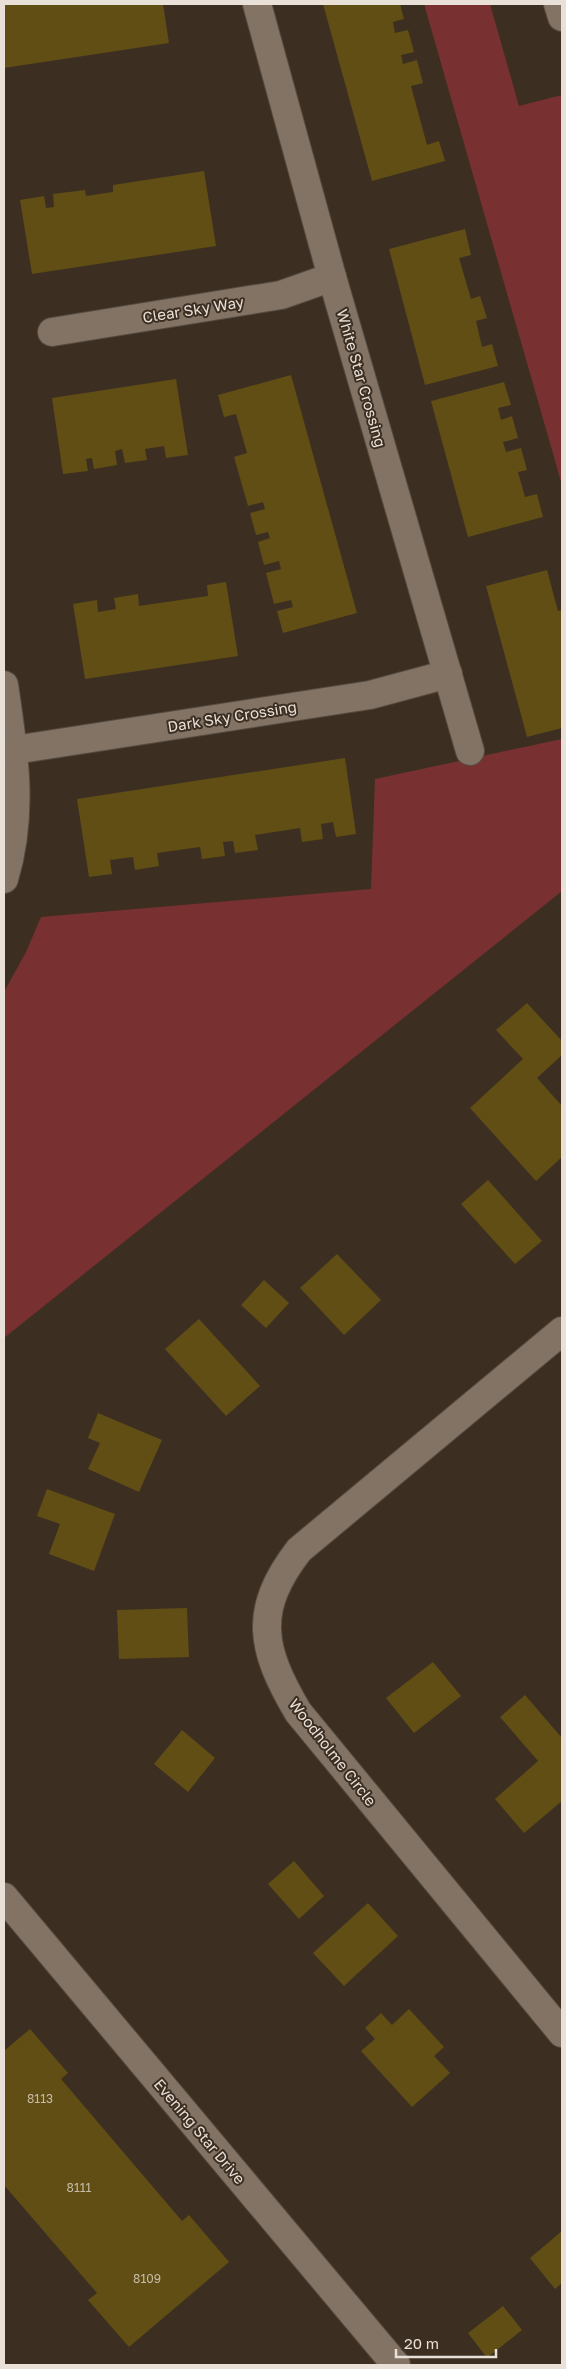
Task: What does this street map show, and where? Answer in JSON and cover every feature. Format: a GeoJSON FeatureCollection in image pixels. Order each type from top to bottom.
{"type":"FeatureCollection","features":[{"type":"Feature","properties":{"kind":"street","name":"White Star Crossing"},"geometry":{"type":"LineString","coordinates":[[256,4],[332,277],[470,751]]}},
{"type":"Feature","properties":{"kind":"street"},"geometry":{"type":"LineString","coordinates":[[558,4],[562,17]]}},
{"type":"Feature","properties":{"kind":"street","name":"Clear Sky Way"},"geometry":{"type":"LineString","coordinates":[[52,332],[281,295],[332,277]]}},
{"type":"Feature","properties":{"kind":"street","name":"Dark Sky Crossing"},"geometry":{"type":"LineString","coordinates":[[14,750],[370,694],[448,674]]}},
{"type":"Feature","properties":{"kind":"street"},"geometry":{"type":"LineString","coordinates":[[4,685],[14,750],[11,794],[13,837],[4,879]]}},
{"type":"Feature","properties":{"kind":"street","name":"Woodholme Circle"},"geometry":{"type":"LineString","coordinates":[[562,1332],[299,1550],[285,1568],[272,1594],[266,1620],[268,1646],[278,1678],[298,1712],[562,2034]]}},
{"type":"Feature","properties":{"kind":"street","name":"Evening Star Drive"},"geometry":{"type":"LineString","coordinates":[[4,1898],[396,2365]]}},
{"type":"Feature","properties":{"kind":"shaded area"},"geometry":{"type":"Polygon","coordinates":[[[424,4],[490,4],[519,106],[562,95],[562,485],[424,4]]]}},
{"type":"Feature","properties":{"kind":"shaded area"},"geometry":{"type":"Polygon","coordinates":[[[562,739],[562,891],[4,1338],[4,992],[26,952],[41,917],[371,889],[375,779],[562,739]]]}},
{"type":"Feature","properties":{"kind":"building"},"geometry":{"type":"Polygon","coordinates":[[[4,4],[163,4],[169,43],[4,68],[4,4]]]}},
{"type":"Feature","properties":{"kind":"building"},"geometry":{"type":"Polygon","coordinates":[[[323,4],[400,4],[404,19],[393,22],[395,33],[408,30],[414,52],[401,55],[403,64],[417,60],[423,83],[411,86],[427,145],[439,141],[445,161],[372,181],[323,4]]]}},
{"type":"Feature","properties":{"kind":"building"},"geometry":{"type":"Polygon","coordinates":[[[204,171],[216,246],[32,274],[20,200],[44,196],[46,208],[54,207],[53,194],[85,190],[86,196],[113,192],[113,185],[204,171]]]}},
{"type":"Feature","properties":{"kind":"building"},"geometry":{"type":"Polygon","coordinates":[[[465,229],[471,255],[459,258],[471,299],[480,296],[487,318],[476,321],[482,347],[492,344],[498,366],[425,385],[389,249],[465,229]]]}},
{"type":"Feature","properties":{"kind":"building"},"geometry":{"type":"Polygon","coordinates":[[[291,375],[357,613],[283,633],[277,611],[293,607],[291,600],[274,604],[266,573],[281,569],[279,561],[264,565],[258,542],[270,538],[268,532],[256,535],[250,513],[265,509],[263,502],[248,506],[234,457],[247,453],[236,414],[224,417],[218,395],[291,375]]]}},
{"type":"Feature","properties":{"kind":"building"},"geometry":{"type":"Polygon","coordinates":[[[176,379],[188,455],[166,458],[164,446],[145,449],[147,460],[125,463],[122,449],[115,451],[117,465],[94,469],[92,458],[86,459],[88,471],[63,474],[52,398],[176,379]]]}},
{"type":"Feature","properties":{"kind":"building"},"geometry":{"type":"Polygon","coordinates":[[[504,382],[511,405],[498,408],[501,420],[512,416],[518,438],[503,442],[506,452],[521,448],[527,470],[518,472],[525,497],[537,494],[543,517],[468,537],[431,401],[504,382]]]}},
{"type":"Feature","properties":{"kind":"building"},"geometry":{"type":"Polygon","coordinates":[[[547,570],[558,611],[562,610],[562,728],[527,737],[486,586],[547,570]]]}},
{"type":"Feature","properties":{"kind":"building"},"geometry":{"type":"Polygon","coordinates":[[[226,582],[238,656],[85,679],[73,604],[97,600],[98,612],[116,609],[114,598],[138,594],[139,606],[208,596],[207,585],[226,582]]]}},
{"type":"Feature","properties":{"kind":"building"},"geometry":{"type":"Polygon","coordinates":[[[345,758],[356,834],[336,837],[333,822],[321,824],[323,839],[302,842],[300,828],[255,835],[258,850],[235,853],[233,841],[223,842],[225,856],[202,859],[200,847],[157,853],[159,866],[135,870],[133,857],[110,860],[112,874],[89,877],[77,799],[345,758]]]}},
{"type":"Feature","properties":{"kind":"building"},"geometry":{"type":"Polygon","coordinates":[[[527,1003],[562,1041],[562,1055],[537,1078],[562,1106],[562,1157],[536,1181],[470,1108],[523,1059],[496,1030],[527,1003]]]}},
{"type":"Feature","properties":{"kind":"building"},"geometry":{"type":"Polygon","coordinates":[[[488,1180],[542,1241],[515,1264],[461,1204],[488,1180]]]}},
{"type":"Feature","properties":{"kind":"building"},"geometry":{"type":"Polygon","coordinates":[[[337,1254],[381,1300],[344,1335],[300,1288],[337,1254]]]}},
{"type":"Feature","properties":{"kind":"building"},"geometry":{"type":"Polygon","coordinates":[[[264,1280],[289,1303],[266,1328],[241,1305],[264,1280]]]}},
{"type":"Feature","properties":{"kind":"building"},"geometry":{"type":"Polygon","coordinates":[[[199,1319],[260,1386],[226,1416],[165,1349],[199,1319]]]}},
{"type":"Feature","properties":{"kind":"building"},"geometry":{"type":"Polygon","coordinates":[[[98,1413],[162,1440],[139,1492],[88,1469],[100,1443],[88,1438],[98,1413]]]}},
{"type":"Feature","properties":{"kind":"building"},"geometry":{"type":"Polygon","coordinates":[[[47,1489],[115,1514],[94,1571],[49,1554],[60,1524],[37,1516],[47,1489]]]}},
{"type":"Feature","properties":{"kind":"building"},"geometry":{"type":"Polygon","coordinates":[[[187,1608],[189,1657],[119,1659],[117,1610],[187,1608]]]}},
{"type":"Feature","properties":{"kind":"building"},"geometry":{"type":"Polygon","coordinates":[[[433,1662],[461,1696],[414,1733],[386,1698],[433,1662]]]}},
{"type":"Feature","properties":{"kind":"building"},"geometry":{"type":"Polygon","coordinates":[[[525,1695],[562,1738],[562,1801],[524,1833],[495,1799],[538,1761],[500,1717],[525,1695]]]}},
{"type":"Feature","properties":{"kind":"building"},"geometry":{"type":"Polygon","coordinates":[[[182,1730],[215,1758],[188,1792],[154,1764],[182,1730]]]}},
{"type":"Feature","properties":{"kind":"building"},"geometry":{"type":"Polygon","coordinates":[[[294,1861],[324,1896],[299,1919],[268,1884],[294,1861]]]}},
{"type":"Feature","properties":{"kind":"building"},"geometry":{"type":"Polygon","coordinates":[[[368,1903],[398,1936],[344,1986],[313,1953],[368,1903]]]}},
{"type":"Feature","properties":{"kind":"building"},"geometry":{"type":"Polygon","coordinates":[[[409,2009],[444,2047],[434,2056],[450,2073],[412,2107],[361,2051],[375,2039],[365,2028],[381,2013],[392,2025],[409,2009]]]}},
{"type":"Feature","properties":{"kind":"building"},"geometry":{"type":"Polygon","coordinates":[[[30,2029],[68,2073],[61,2079],[182,2221],[189,2215],[229,2262],[129,2347],[88,2300],[97,2293],[4,2185],[4,2051],[30,2029]]]}},
{"type":"Feature","properties":{"kind":"building"},"geometry":{"type":"Polygon","coordinates":[[[562,2231],[562,2283],[555,2289],[530,2258],[562,2231]]]}},
{"type":"Feature","properties":{"kind":"building"},"geometry":{"type":"Polygon","coordinates":[[[503,2306],[522,2330],[487,2358],[468,2333],[503,2306]]]}}]}
